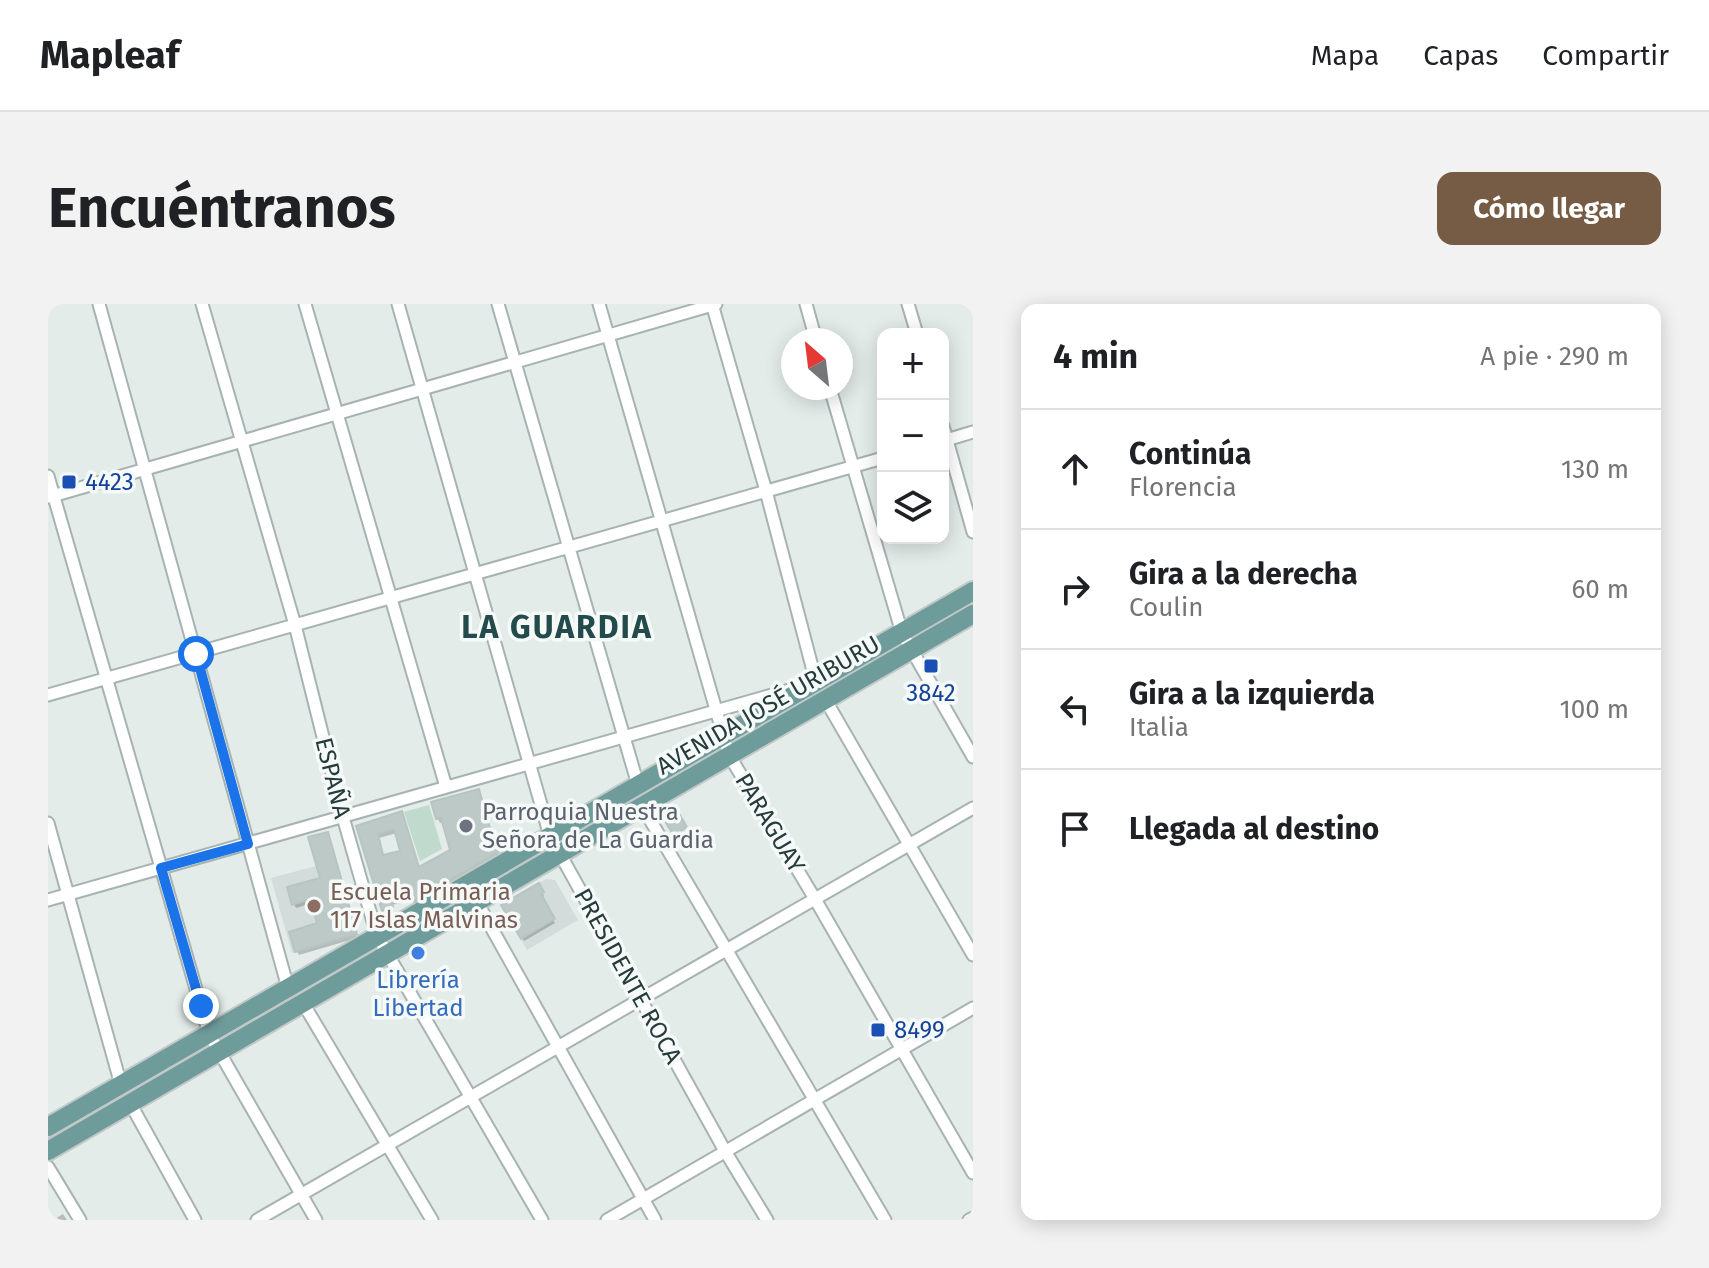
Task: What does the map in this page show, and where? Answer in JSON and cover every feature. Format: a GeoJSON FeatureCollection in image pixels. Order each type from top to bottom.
{"type":"FeatureCollection","features":[{"type":"Feature","properties":{"kind":"main road","name":"AVENIDA JOSÉ URIBURU"},"geometry":{"type":"LineString","coordinates":[[48,1127],[973,591]]}},
{"type":"Feature","properties":{"kind":"main road","name":"AVENIDA JOSÉ URIBURU"},"geometry":{"type":"LineString","coordinates":[[48,1151],[973,614]]}},
{"type":"Feature","properties":{"kind":"street"},"geometry":{"type":"LineString","coordinates":[[99,304],[288,988]]}},
{"type":"Feature","properties":{"kind":"street","name":"ESPAÑA"},"geometry":{"type":"LineString","coordinates":[[202,304],[295,625],[343,817],[377,936],[542,1220]]}},
{"type":"Feature","properties":{"kind":"street"},"geometry":{"type":"LineString","coordinates":[[305,304],[446,787]]}},
{"type":"Feature","properties":{"kind":"street","name":"PRESIDENTE ROCA"},"geometry":{"type":"LineString","coordinates":[[398,304],[550,836],[725,1151],[767,1220]]}},
{"type":"Feature","properties":{"kind":"street"},"geometry":{"type":"LineString","coordinates":[[498,304],[638,785]]}},
{"type":"Feature","properties":{"kind":"street","name":"PARAGUAY"},"geometry":{"type":"LineString","coordinates":[[599,304],[729,755],[973,1173]]}},
{"type":"Feature","properties":{"kind":"street"},"geometry":{"type":"LineString","coordinates":[[806,304],[813,328]]}},
{"type":"Feature","properties":{"kind":"street"},"geometry":{"type":"LineString","coordinates":[[908,304],[915,328]]}},
{"type":"Feature","properties":{"kind":"street"},"geometry":{"type":"LineString","coordinates":[[48,900],[816,682],[714,305],[51,496]]}},
{"type":"Feature","properties":{"kind":"street"},"geometry":{"type":"LineString","coordinates":[[834,400],[902,633],[973,757]]}},
{"type":"Feature","properties":{"kind":"street"},"geometry":{"type":"LineString","coordinates":[[949,439],[973,432]]}},
{"type":"Feature","properties":{"kind":"street"},"geometry":{"type":"LineString","coordinates":[[949,453],[973,532]]}},
{"type":"Feature","properties":{"kind":"street"},"geometry":{"type":"LineString","coordinates":[[48,695],[877,460]]}},
{"type":"Feature","properties":{"kind":"street"},"geometry":{"type":"LineString","coordinates":[[48,476],[51,496],[209,1034],[316,1220]]}},
{"type":"Feature","properties":{"kind":"street"},"geometry":{"type":"LineString","coordinates":[[825,699],[973,955]]}},
{"type":"Feature","properties":{"kind":"street"},"geometry":{"type":"LineString","coordinates":[[642,806],[885,1220]]}},
{"type":"Feature","properties":{"kind":"street"},"geometry":{"type":"LineString","coordinates":[[257,1220],[973,808]]}},
{"type":"Feature","properties":{"kind":"street"},"geometry":{"type":"LineString","coordinates":[[48,823],[121,1085]]}},
{"type":"Feature","properties":{"kind":"street"},"geometry":{"type":"LineString","coordinates":[[477,902],[655,1220]]}},
{"type":"Feature","properties":{"kind":"street"},"geometry":{"type":"LineString","coordinates":[[303,1003],[432,1220]]}},
{"type":"Feature","properties":{"kind":"street"},"geometry":{"type":"LineString","coordinates":[[607,1220],[973,1008]]}},
{"type":"Feature","properties":{"kind":"street"},"geometry":{"type":"LineString","coordinates":[[130,1103],[195,1220]]}},
{"type":"Feature","properties":{"kind":"street"},"geometry":{"type":"LineString","coordinates":[[48,1167],[80,1220]]}},
{"type":"Feature","properties":{"kind":"shaded area","name":"Escuela Primaria 117 Islas Malvinas"},"geometry":{"type":"Polygon","coordinates":[[[328,832],[357,934],[292,953],[271,878],[316,866],[308,837],[328,832]]]}},
{"type":"Feature","properties":{"kind":"shaded area"},"geometry":{"type":"Polygon","coordinates":[[[546,879],[555,880],[578,920],[527,950],[501,905],[546,879]]]}},
{"type":"Feature","properties":{"kind":"green space"},"geometry":{"type":"Polygon","coordinates":[[[429,805],[442,849],[420,861],[404,812],[429,805]]]}},
{"type":"Feature","properties":{"kind":"building"},"geometry":{"type":"Polygon","coordinates":[[[479,789],[491,832],[488,833],[498,852],[411,902],[409,896],[391,901],[393,907],[382,911],[356,826],[402,811],[419,867],[450,850],[441,818],[436,819],[431,802],[479,789]],[[394,829],[378,834],[383,855],[400,851],[394,829]]]}},
{"type":"Feature","properties":{"kind":"building"},"geometry":{"type":"Polygon","coordinates":[[[674,805],[687,827],[674,836],[660,813],[674,805]]]}},
{"type":"Feature","properties":{"kind":"building","name":"Escuela Primaria 117 Islas Malvinas"},"geometry":{"type":"Polygon","coordinates":[[[328,832],[357,934],[295,952],[289,932],[317,923],[310,899],[292,905],[287,887],[320,878],[308,837],[328,832]]]}},
{"type":"Feature","properties":{"kind":"building"},"geometry":{"type":"Polygon","coordinates":[[[539,883],[544,892],[541,894],[555,919],[521,939],[501,905],[539,883]]]}},
{"type":"Feature","properties":{"kind":"place","name":"4423"},"geometry":{"type":"Point","coordinates":[69,482]}},
{"type":"Feature","properties":{"kind":"place","name":"3842"},"geometry":{"type":"Point","coordinates":[931,666]}},
{"type":"Feature","properties":{"kind":"place","name":"Parroquia Nuestra Señora de La Guardia"},"geometry":{"type":"Point","coordinates":[466,826]}},
{"type":"Feature","properties":{"kind":"place","name":"Escuela Primaria 117 Islas Malvinas"},"geometry":{"type":"Point","coordinates":[314,906]}},
{"type":"Feature","properties":{"kind":"place","name":"Librería Libertad"},"geometry":{"type":"Point","coordinates":[418,953]}},
{"type":"Feature","properties":{"kind":"place","name":"8499"},"geometry":{"type":"Point","coordinates":[878,1030]}},
{"type":"Feature","properties":{"kind":"district","name":"LA GUARDIA"},"geometry":{"type":"Point","coordinates":[557,627]}},
{"type":"Feature","properties":{"kind":"route"},"geometry":{"type":"LineString","coordinates":[[196,654],[248,844],[161,868],[201,1006]]}}]}
